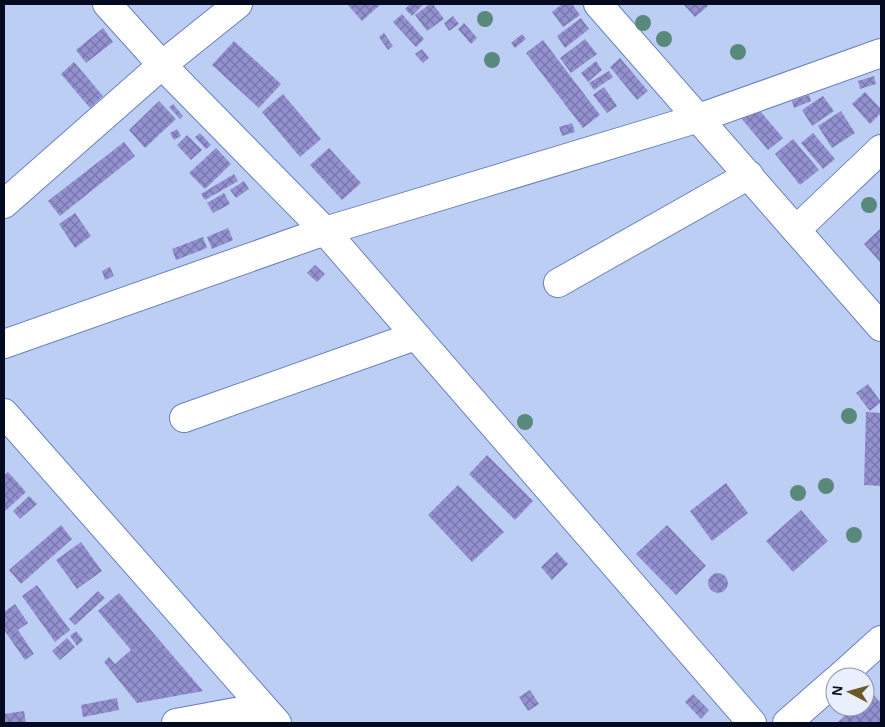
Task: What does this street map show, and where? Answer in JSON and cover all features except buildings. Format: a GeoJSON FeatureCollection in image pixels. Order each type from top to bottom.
{"type":"FeatureCollection","features":[{"type":"Feature","properties":{"kind":"street"},"geometry":{"type":"LineString","coordinates":[[107,4],[162,65],[325,231],[752,723]]}},
{"type":"Feature","properties":{"kind":"street"},"geometry":{"type":"LineString","coordinates":[[4,204],[162,65],[238,4]]}},
{"type":"Feature","properties":{"kind":"street"},"geometry":{"type":"LineString","coordinates":[[598,4],[881,327]]}},
{"type":"Feature","properties":{"kind":"street"},"geometry":{"type":"LineString","coordinates":[[4,344],[325,231],[699,118],[881,53]]}},
{"type":"Feature","properties":{"kind":"street"},"geometry":{"type":"LineString","coordinates":[[796,230],[881,149]]}},
{"type":"Feature","properties":{"kind":"street"},"geometry":{"type":"LineString","coordinates":[[558,283],[748,175]]}},
{"type":"Feature","properties":{"kind":"street"},"geometry":{"type":"LineString","coordinates":[[184,418],[415,336]]}},
{"type":"Feature","properties":{"kind":"street"},"geometry":{"type":"LineString","coordinates":[[4,413],[261,718]]}},
{"type":"Feature","properties":{"kind":"street"},"geometry":{"type":"LineString","coordinates":[[851,667],[881,640]]}},
{"type":"Feature","properties":{"kind":"street"},"geometry":{"type":"LineString","coordinates":[[787,723],[825,690]]}},
{"type":"Feature","properties":{"kind":"street"},"geometry":{"type":"LineString","coordinates":[[176,723],[261,718]]}}]}
